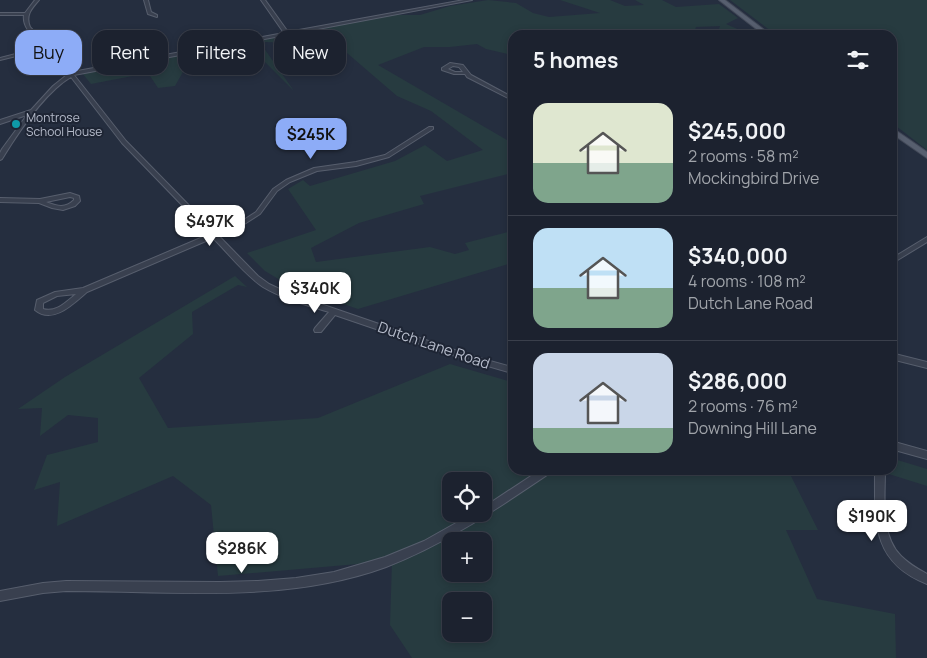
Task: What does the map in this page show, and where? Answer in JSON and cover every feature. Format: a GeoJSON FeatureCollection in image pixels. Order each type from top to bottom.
{"type":"FeatureCollection","features":[{"type":"Feature","properties":{"kind":"main road"},"geometry":{"type":"LineString","coordinates":[[722,0],[761,30]]}},
{"type":"Feature","properties":{"kind":"main road"},"geometry":{"type":"LineString","coordinates":[[897,133],[926,154]]}},
{"type":"Feature","properties":{"kind":"street"},"geometry":{"type":"LineString","coordinates":[[0,14],[26,14],[36,0]]}},
{"type":"Feature","properties":{"kind":"street"},"geometry":{"type":"LineString","coordinates":[[146,0],[149,13],[156,16]]}},
{"type":"Feature","properties":{"kind":"street"},"geometry":{"type":"LineString","coordinates":[[263,0],[284,30]]}},
{"type":"Feature","properties":{"kind":"street"},"geometry":{"type":"LineString","coordinates":[[309,30],[470,0]]}},
{"type":"Feature","properties":{"kind":"street","name":"Dutch Lane Road"},"geometry":{"type":"LineString","coordinates":[[26,14],[26,25],[31,30]]}},
{"type":"Feature","properties":{"kind":"street"},"geometry":{"type":"LineString","coordinates":[[82,72],[274,36]]}},
{"type":"Feature","properties":{"kind":"street"},"geometry":{"type":"LineString","coordinates":[[0,59],[15,55]]}},
{"type":"Feature","properties":{"kind":"street"},"geometry":{"type":"LineString","coordinates":[[466,73],[508,96]]}},
{"type":"Feature","properties":{"kind":"street"},"geometry":{"type":"LineString","coordinates":[[0,158],[33,111],[61,81],[70,75]]}},
{"type":"Feature","properties":{"kind":"street","name":"Dutch Lane Road"},"geometry":{"type":"LineString","coordinates":[[72,75],[124,142],[246,269],[267,286],[283,294],[334,310],[442,349],[508,369]]}},
{"type":"Feature","properties":{"kind":"street"},"geometry":{"type":"LineString","coordinates":[[0,122],[33,111]]}},
{"type":"Feature","properties":{"kind":"street"},"geometry":{"type":"LineString","coordinates":[[84,290],[58,311],[46,313],[39,310],[40,302],[50,295],[84,290],[244,222],[258,213],[275,190],[288,181],[316,169],[356,164],[387,156],[431,128]]}},
{"type":"Feature","properties":{"kind":"street"},"geometry":{"type":"LineString","coordinates":[[0,200],[40,201],[70,195],[78,199],[72,206],[60,209],[40,201]]}},
{"type":"Feature","properties":{"kind":"street"},"geometry":{"type":"LineString","coordinates":[[897,258],[927,239]]}},
{"type":"Feature","properties":{"kind":"street"},"geometry":{"type":"LineString","coordinates":[[318,330],[334,310]]}},
{"type":"Feature","properties":{"kind":"street"},"geometry":{"type":"LineString","coordinates":[[897,358],[927,365]]}},
{"type":"Feature","properties":{"kind":"street"},"geometry":{"type":"LineString","coordinates":[[897,447],[927,455]]}},
{"type":"Feature","properties":{"kind":"street"},"geometry":{"type":"LineString","coordinates":[[492,507],[540,475]]}},
{"type":"Feature","properties":{"kind":"street"},"geometry":{"type":"LineString","coordinates":[[880,475],[882,528],[885,541],[903,564],[927,579]]}},
{"type":"Feature","properties":{"kind":"street"},"geometry":{"type":"LineString","coordinates":[[0,596],[66,586],[245,587],[312,581],[372,566],[404,555],[436,540],[466,522]]}},
{"type":"Feature","properties":{"kind":"green space"},"geometry":{"type":"Polygon","coordinates":[[[488,0],[516,3],[533,13],[549,17],[600,13],[560,0],[610,0],[625,6],[644,5],[635,0],[662,0],[676,7],[719,4],[738,18],[726,24],[740,30],[719,30],[720,26],[696,27],[695,30],[508,30],[508,54],[486,49],[477,44],[424,47],[378,65],[508,141],[508,174],[420,196],[424,204],[359,223],[311,248],[316,262],[430,247],[455,254],[469,250],[465,243],[508,232],[508,264],[358,309],[290,286],[265,271],[247,253],[316,230],[288,189],[303,180],[310,186],[395,161],[425,145],[447,161],[483,150],[431,111],[397,96],[347,53],[346,30],[310,30],[390,15],[420,15],[450,6],[488,0]]]}},
{"type":"Feature","properties":{"kind":"green space"},"geometry":{"type":"Polygon","coordinates":[[[730,0],[927,0],[927,150],[897,127],[897,30],[769,30],[730,0]]]}},
{"type":"Feature","properties":{"kind":"green space"},"geometry":{"type":"Polygon","coordinates":[[[274,37],[274,42],[264,42],[264,39],[274,37]]]}},
{"type":"Feature","properties":{"kind":"green space"},"geometry":{"type":"Polygon","coordinates":[[[264,48],[274,63],[274,71],[264,61],[264,48]]]}},
{"type":"Feature","properties":{"kind":"green space"},"geometry":{"type":"Polygon","coordinates":[[[178,55],[178,75],[181,75],[175,86],[158,88],[149,75],[168,75],[168,57],[178,55]]]}},
{"type":"Feature","properties":{"kind":"green space"},"geometry":{"type":"Polygon","coordinates":[[[92,71],[92,75],[138,75],[91,84],[82,73],[92,71]]]}},
{"type":"Feature","properties":{"kind":"green space"},"geometry":{"type":"Polygon","coordinates":[[[278,75],[283,75],[294,91],[278,75]]]}},
{"type":"Feature","properties":{"kind":"green space"},"geometry":{"type":"Polygon","coordinates":[[[235,276],[247,287],[238,285],[192,312],[193,334],[139,378],[168,428],[318,418],[450,364],[508,381],[508,475],[790,475],[818,530],[786,530],[817,599],[895,614],[896,658],[412,658],[390,625],[392,561],[218,576],[211,505],[173,476],[57,526],[60,482],[34,490],[47,455],[98,442],[98,418],[68,415],[40,436],[42,408],[18,409],[65,377],[235,276]]]}},
{"type":"Feature","properties":{"kind":"green space"},"geometry":{"type":"Polygon","coordinates":[[[897,460],[927,469],[927,486],[892,475],[897,475],[897,460]]]}},
{"type":"Feature","properties":{"kind":"place","name":"Montrose School House"},"geometry":{"type":"Point","coordinates":[16,124]}}]}
